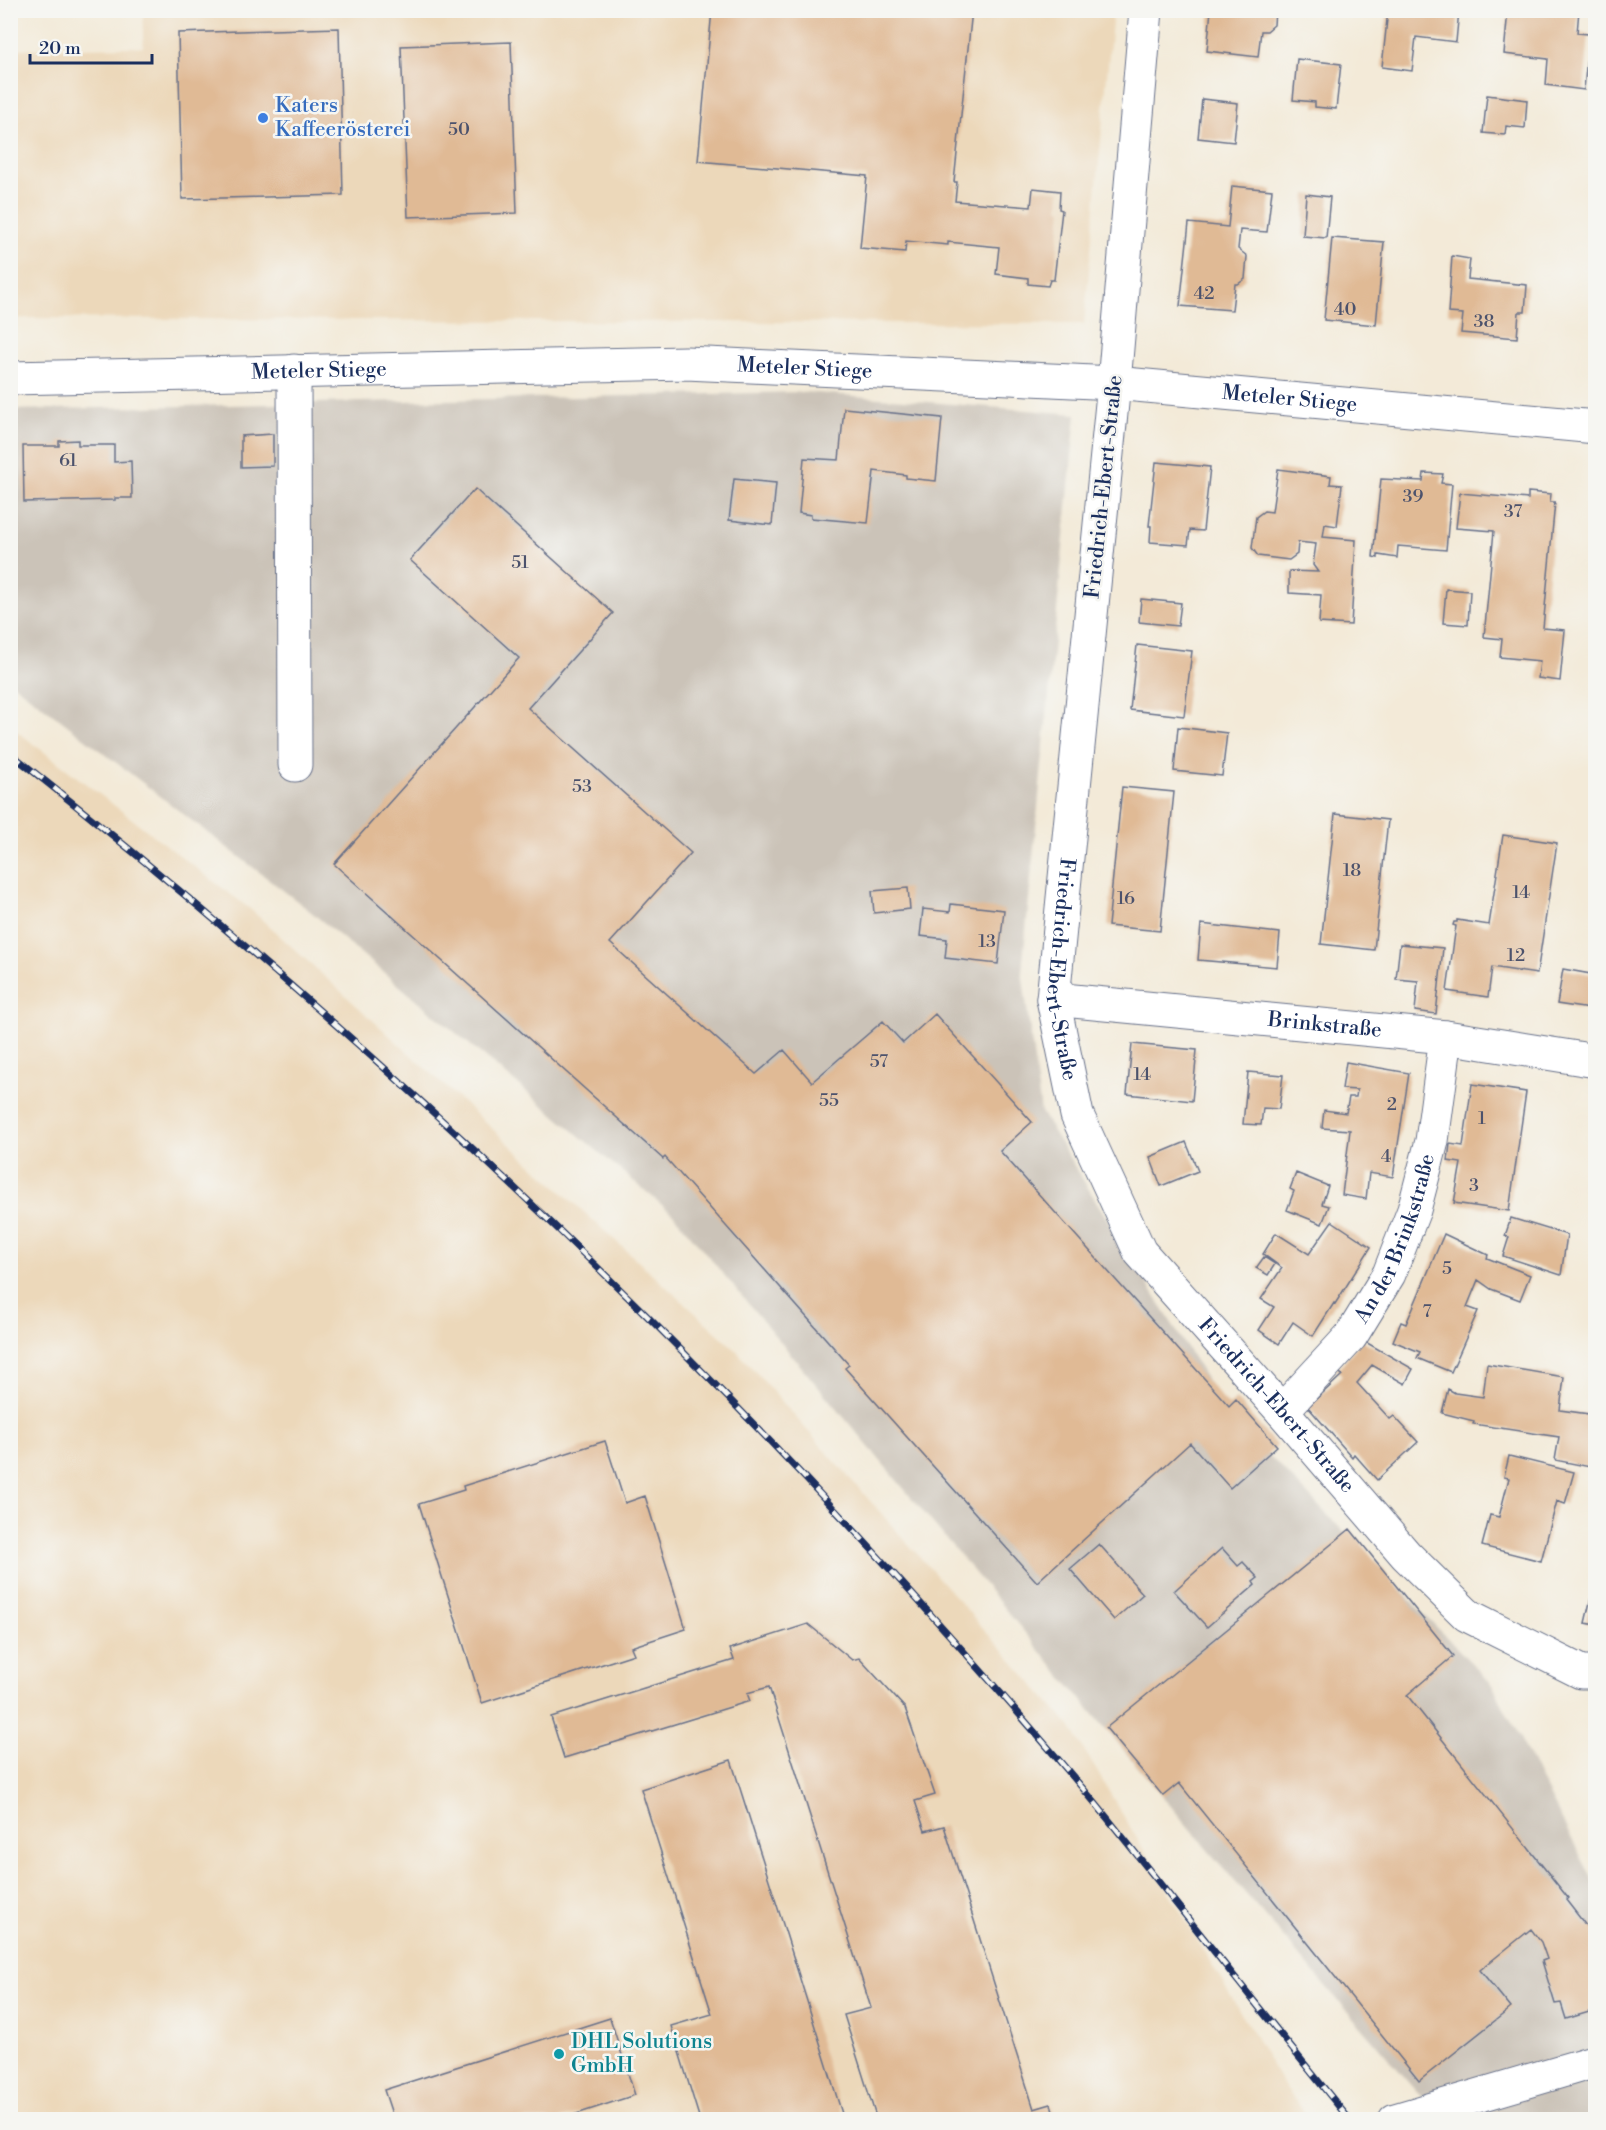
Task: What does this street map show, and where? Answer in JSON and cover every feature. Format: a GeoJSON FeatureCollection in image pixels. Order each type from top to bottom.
{"type":"FeatureCollection","features":[{"type":"Feature","properties":{"kind":"street","name":"Friedrich-Ebert-Straße"},"geometry":{"type":"LineString","coordinates":[[1146,10],[1114,383],[1053,999],[1077,1115],[1140,1252],[1282,1411],[1406,1556],[1467,1616],[1581,1672],[1596,1672]]}},
{"type":"Feature","properties":{"kind":"street","name":"Meteler Stiege"},"geometry":{"type":"LineString","coordinates":[[10,378],[686,363],[1114,383],[1596,427]]}},
{"type":"Feature","properties":{"kind":"street"},"geometry":{"type":"LineString","coordinates":[[294,371],[295,765]]}},
{"type":"Feature","properties":{"kind":"street","name":"Brinkstraße"},"geometry":{"type":"LineString","coordinates":[[1053,999],[1446,1037],[1596,1061]]}},
{"type":"Feature","properties":{"kind":"street","name":"An der Brinkstraße"},"geometry":{"type":"LineString","coordinates":[[1282,1411],[1351,1336],[1389,1274],[1414,1210],[1432,1141],[1446,1037]]}},
{"type":"Feature","properties":{"kind":"street"},"geometry":{"type":"LineString","coordinates":[[1395,2120],[1596,2061]]}},
{"type":"Feature","properties":{"kind":"shaded area"},"geometry":{"type":"Polygon","coordinates":[[[143,10],[1113,11],[1084,324],[11,318],[10,49],[143,47],[143,10]]]}},
{"type":"Feature","properties":{"kind":"shaded area"},"geometry":{"type":"Polygon","coordinates":[[[805,392],[1076,414],[1022,971],[1041,1112],[1226,1411],[1492,1684],[1595,1884],[1595,2119],[1441,2119],[1206,1848],[673,1214],[310,911],[11,682],[10,410],[805,392]]]}},
{"type":"Feature","properties":{"kind":"shaded area"},"geometry":{"type":"Polygon","coordinates":[[[10,726],[250,909],[736,1350],[1070,1726],[1286,2089],[1310,2119],[11,2119],[10,726]]]}},
{"type":"Feature","properties":{"kind":"building"},"geometry":{"type":"Polygon","coordinates":[[[712,10],[972,10],[954,182],[957,182],[955,201],[1031,207],[1033,188],[1060,191],[1059,209],[1062,210],[1054,280],[1050,280],[1048,286],[1028,284],[1028,278],[996,274],[999,247],[906,241],[905,252],[860,248],[867,176],[698,161],[712,10]]]}},
{"type":"Feature","properties":{"kind":"building"},"geometry":{"type":"Polygon","coordinates":[[[1211,10],[1275,10],[1274,25],[1267,31],[1261,31],[1258,57],[1207,51],[1211,10]]]}},
{"type":"Feature","properties":{"kind":"building"},"geometry":{"type":"Polygon","coordinates":[[[1388,10],[1459,10],[1456,42],[1416,37],[1412,71],[1382,67],[1388,10]]]}},
{"type":"Feature","properties":{"kind":"building"},"geometry":{"type":"Polygon","coordinates":[[[1508,10],[1579,10],[1577,33],[1589,34],[1584,90],[1546,85],[1548,59],[1504,54],[1508,10]]]}},
{"type":"Feature","properties":{"kind":"building"},"geometry":{"type":"Polygon","coordinates":[[[339,28],[343,195],[182,199],[178,33],[339,28]]]}},
{"type":"Feature","properties":{"kind":"building"},"geometry":{"type":"Polygon","coordinates":[[[511,42],[517,213],[408,217],[401,46],[511,42]]]}},
{"type":"Feature","properties":{"kind":"building"},"geometry":{"type":"Polygon","coordinates":[[[1297,59],[1341,64],[1336,109],[1315,107],[1315,102],[1293,100],[1297,59]]]}},
{"type":"Feature","properties":{"kind":"building"},"geometry":{"type":"Polygon","coordinates":[[[1487,95],[1527,100],[1525,128],[1506,126],[1505,135],[1483,133],[1487,95]]]}},
{"type":"Feature","properties":{"kind":"building"},"geometry":{"type":"Polygon","coordinates":[[[1202,99],[1238,103],[1234,142],[1198,138],[1202,99]]]}},
{"type":"Feature","properties":{"kind":"building"},"geometry":{"type":"Polygon","coordinates":[[[1232,186],[1272,190],[1267,232],[1240,230],[1238,249],[1247,256],[1245,279],[1235,284],[1232,310],[1180,306],[1189,223],[1228,227],[1232,186]]]}},
{"type":"Feature","properties":{"kind":"building"},"geometry":{"type":"Polygon","coordinates":[[[1306,194],[1330,197],[1326,238],[1303,236],[1306,194]]]}},
{"type":"Feature","properties":{"kind":"building"},"geometry":{"type":"Polygon","coordinates":[[[1332,238],[1384,242],[1376,325],[1324,320],[1332,238]]]}},
{"type":"Feature","properties":{"kind":"building"},"geometry":{"type":"Polygon","coordinates":[[[1452,256],[1470,259],[1468,279],[1527,285],[1525,312],[1519,312],[1517,338],[1461,333],[1463,314],[1448,313],[1452,256]]]}},
{"type":"Feature","properties":{"kind":"building"},"geometry":{"type":"Polygon","coordinates":[[[844,408],[942,418],[936,481],[906,478],[906,475],[874,471],[868,523],[811,518],[811,515],[799,513],[804,458],[839,460],[844,408]]]}},
{"type":"Feature","properties":{"kind":"building"},"geometry":{"type":"Polygon","coordinates":[[[273,434],[273,466],[241,467],[241,436],[273,434]]]}},
{"type":"Feature","properties":{"kind":"building"},"geometry":{"type":"Polygon","coordinates":[[[78,440],[78,445],[114,445],[114,462],[131,461],[132,498],[24,502],[23,446],[59,446],[59,441],[78,440]]]}},
{"type":"Feature","properties":{"kind":"building"},"geometry":{"type":"Polygon","coordinates":[[[1156,462],[1210,467],[1203,531],[1190,530],[1188,545],[1150,542],[1151,526],[1149,526],[1156,462]]]}},
{"type":"Feature","properties":{"kind":"building"},"geometry":{"type":"Polygon","coordinates":[[[1278,469],[1331,476],[1330,484],[1342,485],[1337,526],[1325,524],[1323,537],[1356,540],[1351,625],[1319,623],[1321,595],[1289,593],[1289,571],[1318,572],[1313,565],[1316,544],[1298,542],[1297,554],[1289,560],[1258,556],[1252,548],[1256,517],[1264,511],[1272,512],[1278,469]]]}},
{"type":"Feature","properties":{"kind":"building"},"geometry":{"type":"Polygon","coordinates":[[[1424,473],[1443,474],[1441,483],[1452,484],[1446,550],[1398,546],[1397,558],[1378,555],[1378,558],[1373,557],[1381,479],[1423,481],[1424,473]]]}},
{"type":"Feature","properties":{"kind":"building"},"geometry":{"type":"Polygon","coordinates":[[[734,479],[776,483],[772,525],[729,520],[734,479]]]}},
{"type":"Feature","properties":{"kind":"building"},"geometry":{"type":"Polygon","coordinates":[[[475,489],[613,613],[528,708],[691,853],[610,943],[756,1074],[784,1050],[812,1082],[883,1021],[903,1043],[935,1014],[1032,1122],[1000,1151],[1229,1406],[1236,1399],[1277,1446],[1230,1488],[1190,1443],[1037,1582],[845,1368],[849,1365],[665,1157],[663,1159],[334,864],[519,658],[410,560],[475,489]]]}},
{"type":"Feature","properties":{"kind":"building"},"geometry":{"type":"Polygon","coordinates":[[[1528,492],[1551,494],[1550,502],[1555,502],[1543,628],[1565,630],[1560,681],[1538,678],[1540,661],[1500,657],[1502,639],[1484,637],[1494,531],[1456,528],[1460,493],[1528,499],[1528,492]]]}},
{"type":"Feature","properties":{"kind":"building"},"geometry":{"type":"Polygon","coordinates":[[[1446,589],[1470,591],[1468,625],[1443,623],[1446,589]]]}},
{"type":"Feature","properties":{"kind":"building"},"geometry":{"type":"Polygon","coordinates":[[[1141,599],[1181,603],[1178,626],[1139,622],[1141,599]]]}},
{"type":"Feature","properties":{"kind":"building"},"geometry":{"type":"Polygon","coordinates":[[[1137,645],[1192,651],[1184,716],[1130,710],[1137,645]]]}},
{"type":"Feature","properties":{"kind":"building"},"geometry":{"type":"Polygon","coordinates":[[[1178,727],[1227,733],[1222,776],[1174,771],[1178,727]]]}},
{"type":"Feature","properties":{"kind":"building"},"geometry":{"type":"Polygon","coordinates":[[[1122,787],[1174,792],[1160,931],[1108,926],[1122,787]]]}},
{"type":"Feature","properties":{"kind":"building"},"geometry":{"type":"Polygon","coordinates":[[[1335,814],[1388,820],[1374,950],[1321,944],[1335,814]]]}},
{"type":"Feature","properties":{"kind":"building"},"geometry":{"type":"Polygon","coordinates":[[[1503,835],[1557,843],[1537,974],[1492,967],[1488,997],[1447,991],[1456,926],[1453,925],[1454,922],[1457,920],[1489,925],[1503,835]]]}},
{"type":"Feature","properties":{"kind":"building"},"geometry":{"type":"Polygon","coordinates":[[[908,888],[910,909],[874,913],[872,891],[908,888]]]}},
{"type":"Feature","properties":{"kind":"building"},"geometry":{"type":"Polygon","coordinates":[[[951,904],[1004,910],[998,964],[945,958],[947,939],[920,936],[923,909],[950,912],[951,904]]]}},
{"type":"Feature","properties":{"kind":"building"},"geometry":{"type":"Polygon","coordinates":[[[1201,924],[1280,933],[1277,967],[1198,960],[1201,924]]]}},
{"type":"Feature","properties":{"kind":"building"},"geometry":{"type":"Polygon","coordinates":[[[1400,944],[1443,948],[1436,1014],[1415,1011],[1418,981],[1396,979],[1400,944]]]}},
{"type":"Feature","properties":{"kind":"building"},"geometry":{"type":"Polygon","coordinates":[[[1563,969],[1596,975],[1596,1010],[1557,1004],[1563,969]]]}},
{"type":"Feature","properties":{"kind":"building"},"geometry":{"type":"Polygon","coordinates":[[[1132,1044],[1197,1050],[1192,1101],[1127,1094],[1132,1044]]]}},
{"type":"Feature","properties":{"kind":"building"},"geometry":{"type":"Polygon","coordinates":[[[1346,1062],[1409,1073],[1393,1177],[1369,1173],[1366,1199],[1342,1195],[1350,1130],[1322,1128],[1324,1110],[1346,1113],[1349,1097],[1356,1097],[1357,1090],[1342,1089],[1346,1062]]]}},
{"type":"Feature","properties":{"kind":"building"},"geometry":{"type":"Polygon","coordinates":[[[1248,1072],[1283,1075],[1279,1109],[1263,1108],[1261,1125],[1243,1124],[1248,1072]]]}},
{"type":"Feature","properties":{"kind":"building"},"geometry":{"type":"Polygon","coordinates":[[[1472,1084],[1526,1092],[1509,1211],[1454,1203],[1461,1163],[1448,1161],[1450,1144],[1463,1146],[1472,1084]]]}},
{"type":"Feature","properties":{"kind":"building"},"geometry":{"type":"Polygon","coordinates":[[[1186,1142],[1198,1171],[1161,1186],[1150,1157],[1186,1142]]]}},
{"type":"Feature","properties":{"kind":"building"},"geometry":{"type":"Polygon","coordinates":[[[1296,1173],[1328,1186],[1322,1204],[1329,1206],[1322,1224],[1287,1210],[1294,1191],[1290,1189],[1296,1173]]]}},
{"type":"Feature","properties":{"kind":"building"},"geometry":{"type":"Polygon","coordinates":[[[1511,1218],[1567,1235],[1561,1275],[1503,1256],[1509,1237],[1505,1236],[1511,1218]]]}},
{"type":"Feature","properties":{"kind":"building"},"geometry":{"type":"Polygon","coordinates":[[[1332,1221],[1371,1247],[1313,1336],[1293,1322],[1279,1344],[1259,1330],[1274,1307],[1261,1299],[1282,1268],[1263,1254],[1276,1233],[1309,1254],[1332,1221]]]}},
{"type":"Feature","properties":{"kind":"building"},"geometry":{"type":"Polygon","coordinates":[[[1444,1234],[1488,1255],[1487,1258],[1530,1275],[1520,1300],[1491,1289],[1478,1280],[1467,1307],[1478,1311],[1451,1372],[1417,1358],[1420,1352],[1393,1341],[1401,1322],[1406,1324],[1444,1234]]]}},
{"type":"Feature","properties":{"kind":"building"},"geometry":{"type":"Polygon","coordinates":[[[1264,1257],[1275,1264],[1268,1275],[1256,1268],[1264,1257]]]}},
{"type":"Feature","properties":{"kind":"building"},"geometry":{"type":"Polygon","coordinates":[[[1362,1340],[1413,1369],[1405,1384],[1372,1365],[1357,1383],[1390,1419],[1394,1416],[1418,1442],[1377,1480],[1354,1454],[1352,1457],[1308,1407],[1342,1375],[1337,1370],[1362,1340]]]}},
{"type":"Feature","properties":{"kind":"building"},"geometry":{"type":"Polygon","coordinates":[[[1487,1364],[1564,1377],[1560,1410],[1596,1415],[1596,1446],[1590,1467],[1555,1460],[1559,1437],[1473,1424],[1474,1421],[1442,1413],[1448,1389],[1455,1393],[1483,1397],[1487,1364]]]}},
{"type":"Feature","properties":{"kind":"building"},"geometry":{"type":"Polygon","coordinates":[[[605,1441],[625,1503],[645,1496],[686,1629],[631,1647],[634,1654],[482,1703],[419,1504],[464,1490],[463,1486],[605,1441]]]}},
{"type":"Feature","properties":{"kind":"building"},"geometry":{"type":"Polygon","coordinates":[[[1509,1456],[1574,1472],[1565,1504],[1557,1501],[1541,1561],[1482,1546],[1490,1515],[1499,1517],[1509,1478],[1504,1477],[1509,1456]]]}},
{"type":"Feature","properties":{"kind":"building"},"geometry":{"type":"Polygon","coordinates":[[[1350,1529],[1453,1656],[1407,1695],[1568,1898],[1566,1900],[1587,1927],[1596,1925],[1596,2010],[1566,2019],[1561,2003],[1555,2004],[1542,1961],[1547,1959],[1541,1942],[1531,1929],[1480,1970],[1511,2008],[1419,2081],[1179,1783],[1163,1796],[1106,1728],[1350,1529]]]}},
{"type":"Feature","properties":{"kind":"building"},"geometry":{"type":"Polygon","coordinates":[[[1099,1544],[1143,1594],[1114,1620],[1070,1569],[1099,1544]]]}},
{"type":"Feature","properties":{"kind":"building"},"geometry":{"type":"Polygon","coordinates":[[[1222,1548],[1238,1566],[1243,1562],[1258,1578],[1253,1582],[1255,1585],[1207,1627],[1174,1591],[1222,1548]]]}},
{"type":"Feature","properties":{"kind":"building"},"geometry":{"type":"Polygon","coordinates":[[[1596,1581],[1596,1625],[1585,1623],[1596,1581]]]}},
{"type":"Feature","properties":{"kind":"building"},"geometry":{"type":"Polygon","coordinates":[[[808,1624],[852,1660],[859,1658],[905,1708],[935,1795],[915,1801],[925,1831],[944,1826],[1034,2109],[1051,2104],[1056,2120],[877,2120],[844,2015],[871,2008],[769,1687],[747,1693],[750,1701],[564,1758],[551,1717],[734,1660],[730,1649],[808,1624]]]}},
{"type":"Feature","properties":{"kind":"building"},"geometry":{"type":"Polygon","coordinates":[[[731,1760],[844,2120],[700,2120],[671,2026],[712,2014],[641,1789],[731,1760]]]}},
{"type":"Feature","properties":{"kind":"building","name":"DHL Solutions GmbH"},"geometry":{"type":"Polygon","coordinates":[[[610,2018],[635,2095],[558,2120],[394,2120],[384,2090],[610,2018]]]}},
{"type":"Feature","properties":{"kind":"railway"},"geometry":{"type":"LineString","coordinates":[[10,753],[125,845],[349,1036],[458,1135],[670,1339],[873,1551],[1014,1708],[1096,1804],[1350,2120]]}},
{"type":"Feature","properties":{"kind":"place","name":"Katers Kaffeerösterei"},"geometry":{"type":"Point","coordinates":[263,118]}},
{"type":"Feature","properties":{"kind":"place","name":"DHL Solutions GmbH"},"geometry":{"type":"Point","coordinates":[559,2054]}}]}
